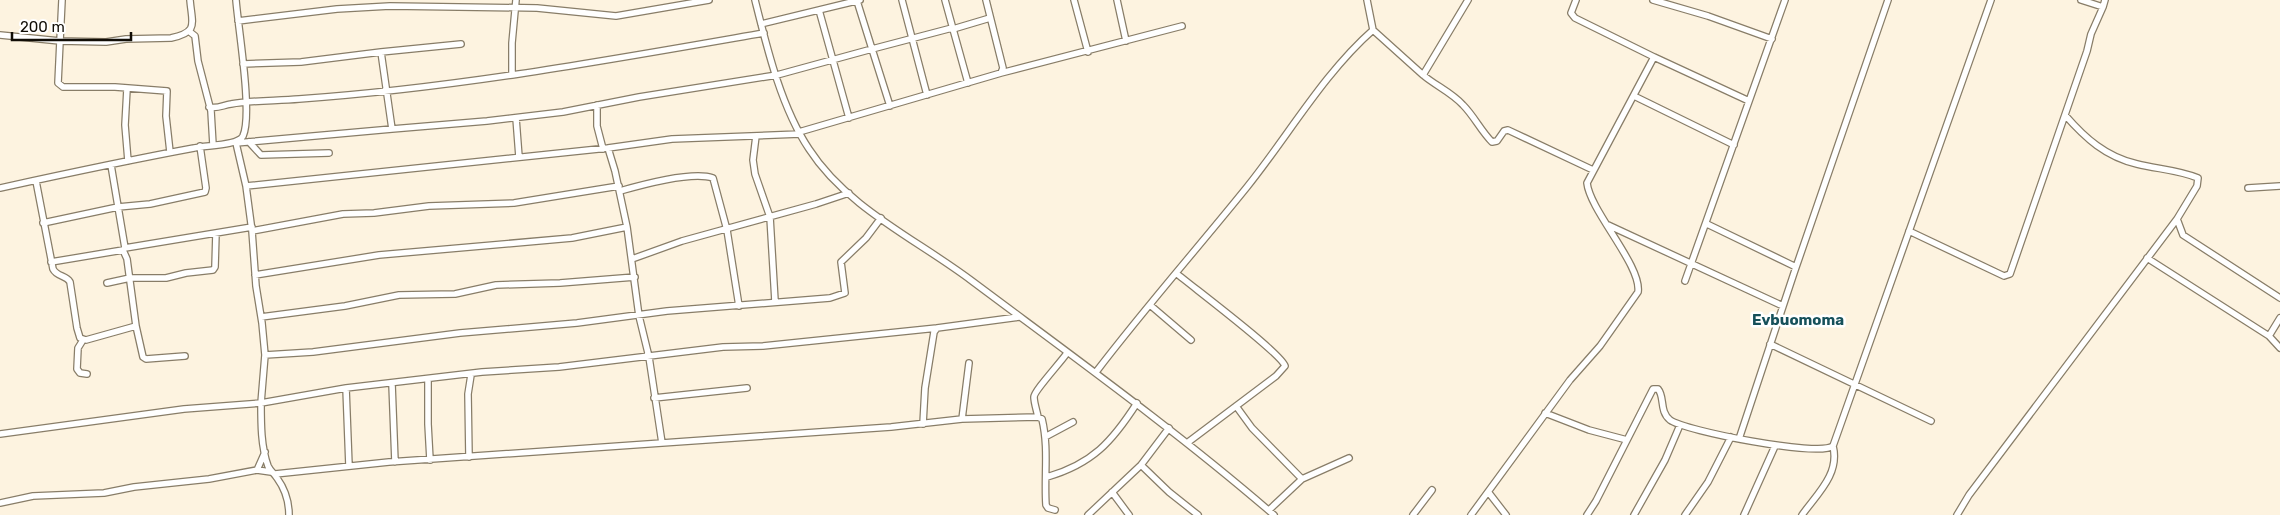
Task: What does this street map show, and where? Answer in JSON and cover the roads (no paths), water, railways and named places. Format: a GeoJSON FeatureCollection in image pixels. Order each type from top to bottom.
{"type":"FeatureCollection","features":[{"type":"Feature","properties":{"kind":"street"},"geometry":{"type":"LineString","coordinates":[[62,0],[58,82],[60,86],[167,91],[166,116],[170,152]]}},
{"type":"Feature","properties":{"kind":"street"},"geometry":{"type":"LineString","coordinates":[[190,0],[190,32]]}},
{"type":"Feature","properties":{"kind":"street"},"geometry":{"type":"LineString","coordinates":[[236,0],[242,40],[246,103],[246,126],[243,138],[236,143]]}},
{"type":"Feature","properties":{"kind":"street"},"geometry":{"type":"LineString","coordinates":[[512,74],[512,43],[516,0]]}},
{"type":"Feature","properties":{"kind":"street"},"geometry":{"type":"LineString","coordinates":[[238,21],[337,9],[390,6],[516,8],[616,16],[709,0]]}},
{"type":"Feature","properties":{"kind":"street"},"geometry":{"type":"LineString","coordinates":[[755,0],[788,109],[799,133],[822,167],[849,193],[881,218],[945,262],[1137,403],[1274,515]]}},
{"type":"Feature","properties":{"kind":"street"},"geometry":{"type":"LineString","coordinates":[[761,24],[859,0],[872,50],[890,106]]}},
{"type":"Feature","properties":{"kind":"street"},"geometry":{"type":"LineString","coordinates":[[902,0],[927,95]]}},
{"type":"Feature","properties":{"kind":"street"},"geometry":{"type":"LineString","coordinates":[[945,0],[968,83]]}},
{"type":"Feature","properties":{"kind":"street"},"geometry":{"type":"LineString","coordinates":[[986,0],[1003,68],[1001,73]]}},
{"type":"Feature","properties":{"kind":"street"},"geometry":{"type":"LineString","coordinates":[[1074,0],[1088,52]]}},
{"type":"Feature","properties":{"kind":"street"},"geometry":{"type":"LineString","coordinates":[[1117,0],[1126,41]]}},
{"type":"Feature","properties":{"kind":"street"},"geometry":{"type":"LineString","coordinates":[[1367,0],[1373,30],[1423,75],[1452,94],[1463,104],[1492,142],[1497,142],[1504,132],[1508,130],[1593,170]]}},
{"type":"Feature","properties":{"kind":"street"},"geometry":{"type":"LineString","coordinates":[[1423,75],[1468,0]]}},
{"type":"Feature","properties":{"kind":"street"},"geometry":{"type":"LineString","coordinates":[[1576,0],[1571,13],[1575,18],[1654,57],[1749,100]]}},
{"type":"Feature","properties":{"kind":"street"},"geometry":{"type":"LineString","coordinates":[[1653,0],[1708,16],[1772,39]]}},
{"type":"Feature","properties":{"kind":"street"},"geometry":{"type":"LineString","coordinates":[[1685,281],[1707,224],[1785,0]]}},
{"type":"Feature","properties":{"kind":"street"},"geometry":{"type":"LineString","coordinates":[[1739,439],[1888,0]]}},
{"type":"Feature","properties":{"kind":"street"},"geometry":{"type":"LineString","coordinates":[[1802,515],[1826,484],[1835,462],[1833,446],[1991,0]]}},
{"type":"Feature","properties":{"kind":"street"},"geometry":{"type":"LineString","coordinates":[[2081,0],[2103,7]]}},
{"type":"Feature","properties":{"kind":"street"},"geometry":{"type":"LineString","coordinates":[[1909,231],[2008,276],[2088,51],[2091,34],[2105,0]]}},
{"type":"Feature","properties":{"kind":"street"},"geometry":{"type":"LineString","coordinates":[[820,10],[849,118]]}},
{"type":"Feature","properties":{"kind":"street"},"geometry":{"type":"LineString","coordinates":[[0,188],[200,146],[516,118],[563,112],[777,75],[990,18]]}},
{"type":"Feature","properties":{"kind":"street"},"geometry":{"type":"LineString","coordinates":[[246,186],[606,148],[672,139],[799,133],[1001,73],[1088,52],[1182,26]]}},
{"type":"Feature","properties":{"kind":"street"},"geometry":{"type":"LineString","coordinates":[[1096,372],[1248,186],[1328,79],[1373,30]]}},
{"type":"Feature","properties":{"kind":"street"},"geometry":{"type":"LineString","coordinates":[[0,35],[60,41],[97,42],[172,38],[190,32]]}},
{"type":"Feature","properties":{"kind":"street"},"geometry":{"type":"LineString","coordinates":[[190,32],[195,36],[198,61],[212,116],[212,145]]}},
{"type":"Feature","properties":{"kind":"street"},"geometry":{"type":"LineString","coordinates":[[209,107],[215,108],[246,103],[386,90],[564,68],[764,33]]}},
{"type":"Feature","properties":{"kind":"street"},"geometry":{"type":"LineString","coordinates":[[243,64],[301,62],[461,44]]}},
{"type":"Feature","properties":{"kind":"street"},"geometry":{"type":"LineString","coordinates":[[381,52],[392,129]]}},
{"type":"Feature","properties":{"kind":"street"},"geometry":{"type":"LineString","coordinates":[[1471,515],[1489,492],[1501,471],[1582,365],[1600,346],[1638,292],[1638,284],[1588,186],[1588,180],[1654,57]]}},
{"type":"Feature","properties":{"kind":"street"},"geometry":{"type":"LineString","coordinates":[[127,89],[125,125],[128,161]]}},
{"type":"Feature","properties":{"kind":"street"},"geometry":{"type":"LineString","coordinates":[[1634,96],[1734,145]]}},
{"type":"Feature","properties":{"kind":"street"},"geometry":{"type":"LineString","coordinates":[[597,105],[596,121],[619,188],[627,227],[639,316],[649,357],[662,444]]}},
{"type":"Feature","properties":{"kind":"street"},"geometry":{"type":"LineString","coordinates":[[1958,515],[1969,495],[2177,220],[2197,186],[2198,178],[2136,164],[2118,158],[2099,148],[2079,131],[2065,115]]}},
{"type":"Feature","properties":{"kind":"street"},"geometry":{"type":"LineString","coordinates":[[516,118],[519,157]]}},
{"type":"Feature","properties":{"kind":"street"},"geometry":{"type":"LineString","coordinates":[[756,136],[753,160],[755,174],[770,217],[775,301]]}},
{"type":"Feature","properties":{"kind":"street"},"geometry":{"type":"LineString","coordinates":[[249,142],[261,155],[329,153]]}},
{"type":"Feature","properties":{"kind":"street"},"geometry":{"type":"LineString","coordinates":[[236,143],[246,186],[252,229],[255,275],[265,356],[261,403],[265,452],[273,473],[282,485],[289,515]]}},
{"type":"Feature","properties":{"kind":"street"},"geometry":{"type":"LineString","coordinates":[[43,223],[118,207],[150,204],[204,192],[206,188],[200,146]]}},
{"type":"Feature","properties":{"kind":"street"},"geometry":{"type":"LineString","coordinates":[[111,165],[136,326],[144,358],[185,356]]}},
{"type":"Feature","properties":{"kind":"street"},"geometry":{"type":"LineString","coordinates":[[51,262],[216,233],[343,214],[374,213],[430,206],[514,203],[655,181],[710,177],[715,181],[727,230],[740,306]]}},
{"type":"Feature","properties":{"kind":"street"},"geometry":{"type":"LineString","coordinates":[[36,181],[51,262],[54,272],[70,282],[78,334],[83,340]]}},
{"type":"Feature","properties":{"kind":"street"},"geometry":{"type":"LineString","coordinates":[[2248,188],[2280,186]]}},
{"type":"Feature","properties":{"kind":"street"},"geometry":{"type":"LineString","coordinates":[[632,259],[682,241],[727,230],[849,193]]}},
{"type":"Feature","properties":{"kind":"street"},"geometry":{"type":"LineString","coordinates":[[265,356],[314,352],[460,333],[639,316],[667,311],[830,298],[843,295],[846,290],[842,262],[866,238],[881,218]]}},
{"type":"Feature","properties":{"kind":"street"},"geometry":{"type":"LineString","coordinates":[[2177,220],[2183,235],[2280,298]]}},
{"type":"Feature","properties":{"kind":"street"},"geometry":{"type":"LineString","coordinates":[[1707,224],[1796,267]]}},
{"type":"Feature","properties":{"kind":"street"},"geometry":{"type":"LineString","coordinates":[[1608,225],[1783,306]]}},
{"type":"Feature","properties":{"kind":"street"},"geometry":{"type":"LineString","coordinates":[[255,275],[379,254],[564,239],[627,227]]}},
{"type":"Feature","properties":{"kind":"street"},"geometry":{"type":"LineString","coordinates":[[107,283],[130,278],[166,278],[186,273],[213,270],[215,267],[216,233]]}},
{"type":"Feature","properties":{"kind":"street"},"geometry":{"type":"LineString","coordinates":[[2147,258],[2269,336],[2280,348]]}},
{"type":"Feature","properties":{"kind":"street"},"geometry":{"type":"LineString","coordinates":[[1176,274],[1267,346],[1285,364],[1276,376],[1188,443]]}},
{"type":"Feature","properties":{"kind":"street"},"geometry":{"type":"LineString","coordinates":[[261,317],[345,306],[399,295],[455,294],[496,285],[575,282],[634,276]]}},
{"type":"Feature","properties":{"kind":"street"},"geometry":{"type":"LineString","coordinates":[[1150,305],[1180,328],[1191,340]]}},
{"type":"Feature","properties":{"kind":"street"},"geometry":{"type":"LineString","coordinates":[[0,434],[184,410],[261,403],[346,388],[649,357],[723,347],[763,346],[937,328],[1019,317]]}},
{"type":"Feature","properties":{"kind":"street"},"geometry":{"type":"LineString","coordinates":[[2269,336],[2280,318]]}},
{"type":"Feature","properties":{"kind":"street"},"geometry":{"type":"LineString","coordinates":[[87,374],[80,373],[77,369],[78,348],[83,340],[136,326]]}},
{"type":"Feature","properties":{"kind":"street"},"geometry":{"type":"LineString","coordinates":[[923,424],[924,388],[934,332],[937,328]]}},
{"type":"Feature","properties":{"kind":"street"},"geometry":{"type":"LineString","coordinates":[[1770,344],[1931,421]]}},
{"type":"Feature","properties":{"kind":"street"},"geometry":{"type":"LineString","coordinates":[[1055,510],[1048,508],[1046,505],[1045,437],[1042,419],[1038,417],[1034,399],[1036,390],[1053,373],[1067,353]]}},
{"type":"Feature","properties":{"kind":"street"},"geometry":{"type":"LineString","coordinates":[[962,419],[969,363]]}},
{"type":"Feature","properties":{"kind":"street"},"geometry":{"type":"LineString","coordinates":[[469,457],[468,394],[470,375]]}},
{"type":"Feature","properties":{"kind":"street"},"geometry":{"type":"LineString","coordinates":[[428,380],[427,416],[430,460]]}},
{"type":"Feature","properties":{"kind":"street"},"geometry":{"type":"LineString","coordinates":[[392,384],[395,462]]}},
{"type":"Feature","properties":{"kind":"street"},"geometry":{"type":"LineString","coordinates":[[346,388],[350,466]]}},
{"type":"Feature","properties":{"kind":"street"},"geometry":{"type":"LineString","coordinates":[[654,398],[747,388]]}},
{"type":"Feature","properties":{"kind":"street"},"geometry":{"type":"LineString","coordinates":[[1587,515],[1653,389],[1660,390],[1664,413],[1670,420],[1680,425],[1775,446],[1820,450],[1833,446]]}},
{"type":"Feature","properties":{"kind":"street"},"geometry":{"type":"LineString","coordinates":[[1047,477],[1065,472],[1089,460],[1124,424],[1137,403]]}},
{"type":"Feature","properties":{"kind":"street"},"geometry":{"type":"LineString","coordinates":[[1236,406],[1252,428],[1302,479]]}},
{"type":"Feature","properties":{"kind":"street"},"geometry":{"type":"LineString","coordinates":[[1545,413],[1590,430],[1627,440]]}},
{"type":"Feature","properties":{"kind":"street"},"geometry":{"type":"LineString","coordinates":[[0,503],[33,496],[104,493],[134,487],[209,479],[257,470],[273,473],[395,462],[923,424],[962,419],[1038,417]]}},
{"type":"Feature","properties":{"kind":"street"},"geometry":{"type":"LineString","coordinates":[[1045,437],[1073,422]]}},
{"type":"Feature","properties":{"kind":"street"},"geometry":{"type":"LineString","coordinates":[[1634,515],[1665,460],[1680,425]]}},
{"type":"Feature","properties":{"kind":"street"},"geometry":{"type":"LineString","coordinates":[[1089,515],[1141,466],[1169,428]]}},
{"type":"Feature","properties":{"kind":"street"},"geometry":{"type":"LineString","coordinates":[[1685,515],[1708,482],[1732,437]]}},
{"type":"Feature","properties":{"kind":"street"},"geometry":{"type":"LineString","coordinates":[[1744,515],[1775,446]]}},
{"type":"Feature","properties":{"kind":"street"},"geometry":{"type":"LineString","coordinates":[[257,470],[265,452]]}},
{"type":"Feature","properties":{"kind":"street"},"geometry":{"type":"LineString","coordinates":[[1269,510],[1302,479],[1349,458]]}},
{"type":"Feature","properties":{"kind":"street"},"geometry":{"type":"LineString","coordinates":[[1141,466],[1198,515]]}},
{"type":"Feature","properties":{"kind":"street"},"geometry":{"type":"LineString","coordinates":[[1413,515],[1432,490]]}},
{"type":"Feature","properties":{"kind":"street"},"geometry":{"type":"LineString","coordinates":[[1112,492],[1129,515]]}},
{"type":"Feature","properties":{"kind":"street"},"geometry":{"type":"LineString","coordinates":[[1489,492],[1506,515]]}},
{"type":"Feature","properties":{"kind":"district","name":"Evbuomoma"},"geometry":{"type":"Point","coordinates":[1798,320]}}]}
